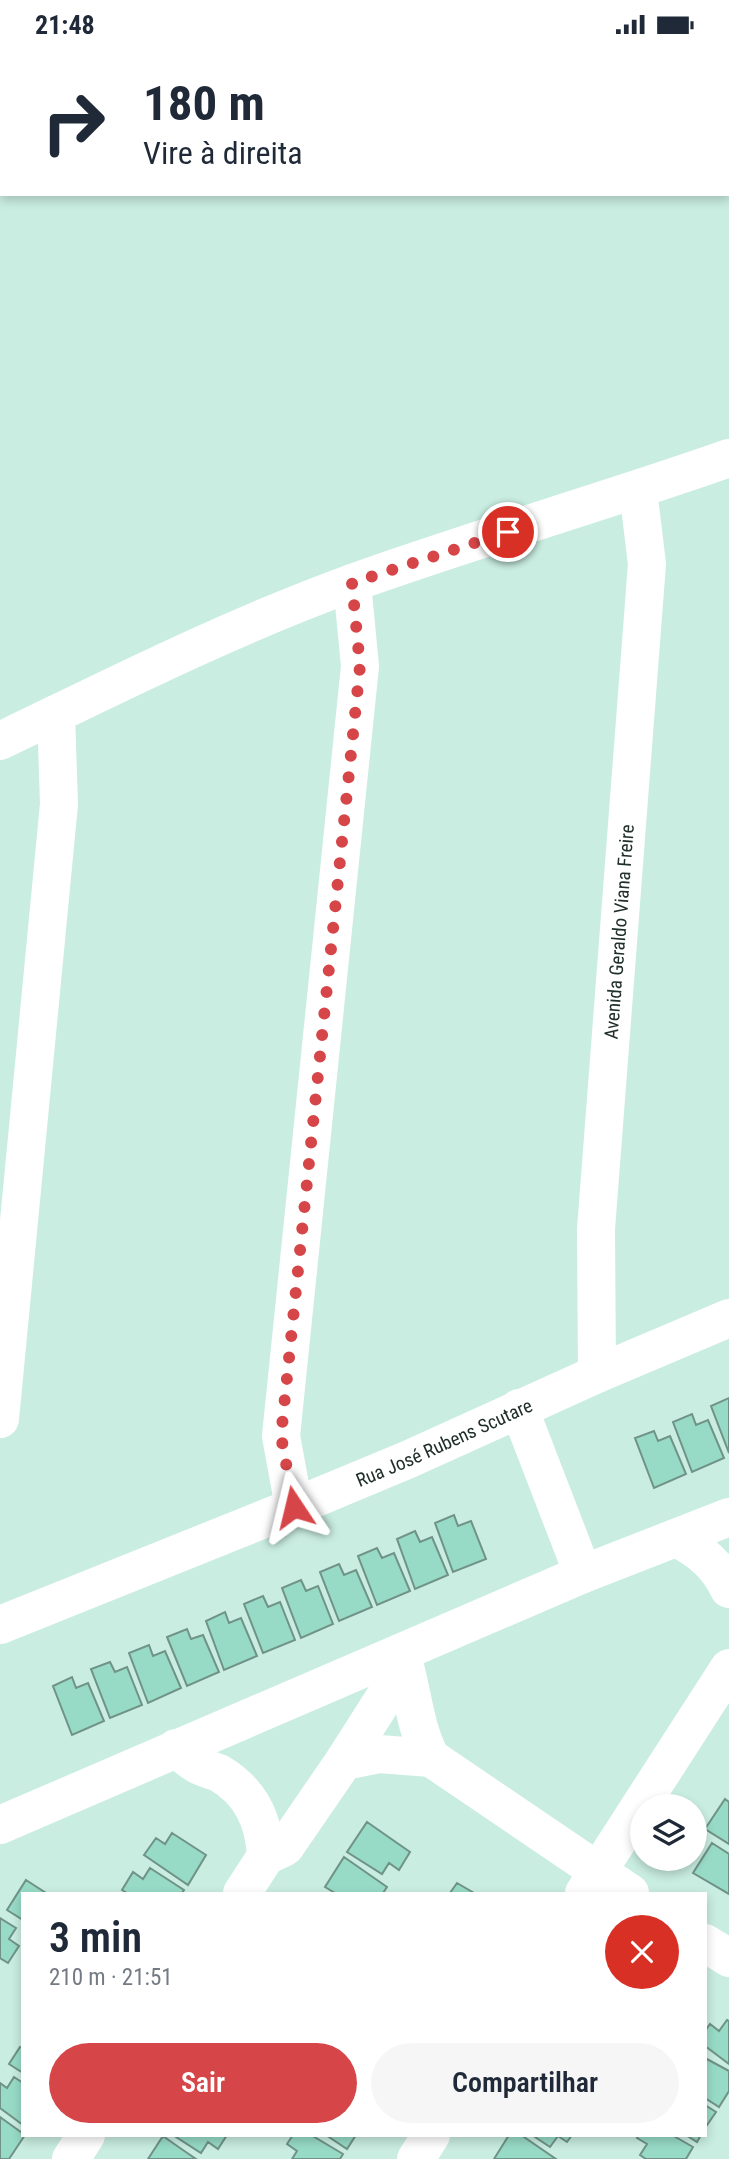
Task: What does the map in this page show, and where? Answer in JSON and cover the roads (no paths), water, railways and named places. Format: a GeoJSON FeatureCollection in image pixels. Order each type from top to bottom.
{"type":"FeatureCollection","features":[{"type":"Feature","properties":{"kind":"street"},"geometry":{"type":"LineString","coordinates":[[0,741],[217,636],[352,583],[729,458]]}},
{"type":"Feature","properties":{"kind":"street","name":"Avenida Geraldo Viana Freire"},"geometry":{"type":"LineString","coordinates":[[597,1374],[596,1229],[646,564],[638,490]]}},
{"type":"Feature","properties":{"kind":"street"},"geometry":{"type":"LineString","coordinates":[[294,1507],[281,1436],[360,666],[352,583]]}},
{"type":"Feature","properties":{"kind":"street"},"geometry":{"type":"LineString","coordinates":[[0,1419],[59,804],[56,714]]}},
{"type":"Feature","properties":{"kind":"street","name":"Rua José Rubens Scutare"},"geometry":{"type":"LineString","coordinates":[[0,1625],[407,1460],[519,1408],[729,1318]]}},
{"type":"Feature","properties":{"kind":"street"},"geometry":{"type":"LineString","coordinates":[[519,1408],[583,1574]]}},
{"type":"Feature","properties":{"kind":"street"},"geometry":{"type":"LineString","coordinates":[[4,1813],[176,1748],[583,1574],[729,1517]]}},
{"type":"Feature","properties":{"kind":"street"},"geometry":{"type":"LineString","coordinates":[[676,1538],[695,1547],[711,1561],[729,1589]]}},
{"type":"Feature","properties":{"kind":"street"},"geometry":{"type":"LineString","coordinates":[[401,1653],[409,1676],[421,1739],[431,1758],[590,1883],[626,1892]]}},
{"type":"Feature","properties":{"kind":"street"},"geometry":{"type":"LineString","coordinates":[[243,1892],[266,1856],[285,1847],[344,1761],[393,1684],[401,1653]]}},
{"type":"Feature","properties":{"kind":"street"},"geometry":{"type":"LineString","coordinates":[[590,1883],[729,1668]]}},
{"type":"Feature","properties":{"kind":"street"},"geometry":{"type":"LineString","coordinates":[[176,1748],[198,1765],[231,1781],[255,1807],[261,1822],[266,1856]]}},
{"type":"Feature","properties":{"kind":"street"},"geometry":{"type":"LineString","coordinates":[[344,1761],[379,1754],[431,1758]]}},
{"type":"Feature","properties":{"kind":"street"},"geometry":{"type":"LineString","coordinates":[[707,1944],[729,1958]]}},
{"type":"Feature","properties":{"kind":"street"},"geometry":{"type":"LineString","coordinates":[[71,2159],[85,2137]]}},
{"type":"Feature","properties":{"kind":"street"},"geometry":{"type":"LineString","coordinates":[[416,2159],[430,2137]]}}]}
